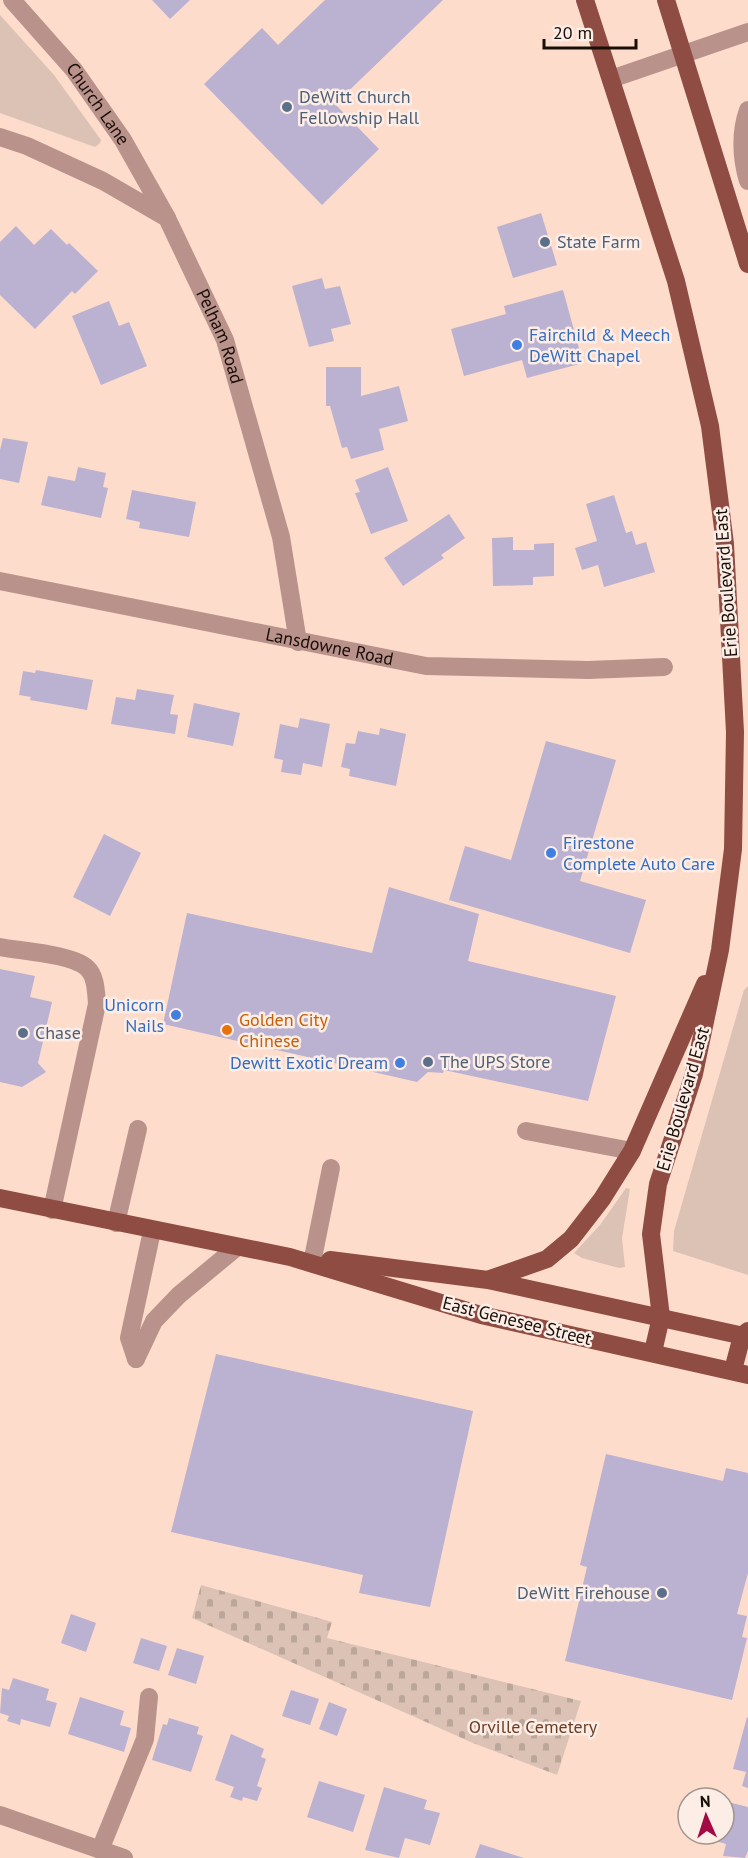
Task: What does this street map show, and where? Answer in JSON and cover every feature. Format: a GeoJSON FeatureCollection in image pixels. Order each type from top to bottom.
{"type":"FeatureCollection","features":[{"type":"Feature","properties":{"kind":"main road","name":"Erie Boulevard East"},"geometry":{"type":"LineString","coordinates":[[585,0],[676,281],[711,426],[725,544],[735,732],[733,849],[720,950],[693,1074],[658,1184],[653,1216],[651,1253],[660,1295],[661,1317],[653,1352]]}},
{"type":"Feature","properties":{"kind":"main road"},"geometry":{"type":"LineString","coordinates":[[666,0],[748,264]]}},
{"type":"Feature","properties":{"kind":"main road"},"geometry":{"type":"LineString","coordinates":[[488,1280],[547,1259],[571,1239],[602,1199],[632,1151],[720,950]]}},
{"type":"Feature","properties":{"kind":"main road","name":"East Genesee Street"},"geometry":{"type":"LineString","coordinates":[[0,1198],[152,1231],[290,1257],[481,1316],[740,1372]]}},
{"type":"Feature","properties":{"kind":"main road","name":"East Genesee Street"},"geometry":{"type":"LineString","coordinates":[[290,1257],[488,1280],[746,1335]]}},
{"type":"Feature","properties":{"kind":"main road"},"geometry":{"type":"LineString","coordinates":[[740,1372],[746,1335]]}},
{"type":"Feature","properties":{"kind":"street","name":"Church Lane"},"geometry":{"type":"LineString","coordinates":[[12,0],[74,70],[123,140],[167,218]]}},
{"type":"Feature","properties":{"kind":"street"},"geometry":{"type":"LineString","coordinates":[[611,79],[748,32]]}},
{"type":"Feature","properties":{"kind":"street"},"geometry":{"type":"LineString","coordinates":[[748,110],[742,137],[744,169],[748,181]]}},
{"type":"Feature","properties":{"kind":"street"},"geometry":{"type":"LineString","coordinates":[[0,138],[27,146],[103,181],[167,218]]}},
{"type":"Feature","properties":{"kind":"street","name":"Pelham Road"},"geometry":{"type":"LineString","coordinates":[[167,218],[225,340],[281,537],[298,642]]}},
{"type":"Feature","properties":{"kind":"street","name":"Lansdowne Road"},"geometry":{"type":"LineString","coordinates":[[0,580],[298,642],[426,666],[588,670],[664,668]]}},
{"type":"Feature","properties":{"kind":"street"},"geometry":{"type":"LineString","coordinates":[[0,947],[74,961],[88,968],[96,986],[97,1004],[52,1210]]}},
{"type":"Feature","properties":{"kind":"street"},"geometry":{"type":"LineString","coordinates":[[116,1223],[138,1129]]}},
{"type":"Feature","properties":{"kind":"street"},"geometry":{"type":"LineString","coordinates":[[526,1131],[632,1151]]}},
{"type":"Feature","properties":{"kind":"street"},"geometry":{"type":"LineString","coordinates":[[313,1258],[331,1168]]}},
{"type":"Feature","properties":{"kind":"street"},"geometry":{"type":"LineString","coordinates":[[152,1231],[129,1338],[136,1359],[153,1321],[179,1294],[237,1246]]}},
{"type":"Feature","properties":{"kind":"street"},"geometry":{"type":"LineString","coordinates":[[100,1850],[146,1739],[149,1696]]}},
{"type":"Feature","properties":{"kind":"street"},"geometry":{"type":"LineString","coordinates":[[0,1815],[124,1858]]}},
{"type":"Feature","properties":{"kind":"green space"},"geometry":{"type":"Polygon","coordinates":[[[0,15],[54,75],[101,140],[95,147],[0,113],[0,15]]]}},
{"type":"Feature","properties":{"kind":"green space"},"geometry":{"type":"Polygon","coordinates":[[[748,986],[748,1275],[673,1251],[674,1231],[744,990],[748,986]]]}},
{"type":"Feature","properties":{"kind":"green space"},"geometry":{"type":"Polygon","coordinates":[[[626,1188],[630,1189],[622,1238],[625,1267],[619,1268],[582,1258],[574,1253],[600,1225],[626,1188]]]}},
{"type":"Feature","properties":{"kind":"green space","name":"Orville Cemetery"},"geometry":{"type":"Polygon","coordinates":[[[201,1585],[332,1622],[327,1638],[581,1701],[557,1775],[473,1743],[192,1618],[201,1585]]]}},
{"type":"Feature","properties":{"kind":"building"},"geometry":{"type":"Polygon","coordinates":[[[152,0],[190,0],[170,19],[152,0]]]}},
{"type":"Feature","properties":{"kind":"building"},"geometry":{"type":"Polygon","coordinates":[[[325,0],[443,0],[335,104],[379,149],[322,205],[204,84],[262,28],[278,45],[325,0]]]}},
{"type":"Feature","properties":{"kind":"building"},"geometry":{"type":"Polygon","coordinates":[[[541,213],[557,265],[513,278],[497,227],[541,213]]]}},
{"type":"Feature","properties":{"kind":"building"},"geometry":{"type":"Polygon","coordinates":[[[16,226],[34,245],[51,229],[98,271],[75,294],[72,291],[35,329],[0,295],[0,242],[16,226]]]}},
{"type":"Feature","properties":{"kind":"building"},"geometry":{"type":"Polygon","coordinates":[[[322,278],[325,289],[340,286],[351,324],[331,329],[334,341],[309,347],[292,286],[322,278]]]}},
{"type":"Feature","properties":{"kind":"building","name":"Fairchild & Meech DeWitt Chapel"},"geometry":{"type":"Polygon","coordinates":[[[563,290],[583,363],[527,378],[522,360],[464,376],[451,329],[506,314],[504,306],[563,290]]]}},
{"type":"Feature","properties":{"kind":"building"},"geometry":{"type":"Polygon","coordinates":[[[109,301],[119,326],[129,322],[147,366],[101,385],[72,316],[109,301]]]}},
{"type":"Feature","properties":{"kind":"building"},"geometry":{"type":"Polygon","coordinates":[[[326,367],[361,367],[361,396],[399,386],[408,421],[379,429],[384,450],[351,459],[347,447],[342,448],[330,406],[326,406],[326,367]]]}},
{"type":"Feature","properties":{"kind":"building"},"geometry":{"type":"Polygon","coordinates":[[[3,438],[28,442],[19,483],[0,479],[0,450],[3,438]]]}},
{"type":"Feature","properties":{"kind":"building"},"geometry":{"type":"Polygon","coordinates":[[[78,467],[106,473],[103,487],[108,488],[101,518],[41,505],[48,476],[75,481],[78,467]]]}},
{"type":"Feature","properties":{"kind":"building"},"geometry":{"type":"Polygon","coordinates":[[[388,467],[408,521],[371,534],[355,493],[360,492],[355,480],[388,467]]]}},
{"type":"Feature","properties":{"kind":"building"},"geometry":{"type":"Polygon","coordinates":[[[132,490],[196,502],[189,537],[139,528],[140,522],[126,519],[132,490]]]}},
{"type":"Feature","properties":{"kind":"building"},"geometry":{"type":"Polygon","coordinates":[[[614,495],[626,533],[632,531],[636,545],[646,542],[655,572],[604,587],[598,565],[582,570],[575,548],[597,541],[586,504],[614,495]]]}},
{"type":"Feature","properties":{"kind":"building"},"geometry":{"type":"Polygon","coordinates":[[[449,514],[465,538],[441,555],[444,558],[403,586],[384,558],[449,514]]]}},
{"type":"Feature","properties":{"kind":"building"},"geometry":{"type":"Polygon","coordinates":[[[513,537],[513,550],[534,550],[534,544],[554,543],[554,576],[533,577],[533,585],[493,586],[492,538],[513,537]]]}},
{"type":"Feature","properties":{"kind":"building"},"geometry":{"type":"Polygon","coordinates":[[[36,670],[93,680],[87,710],[30,700],[31,697],[19,695],[23,671],[35,673],[36,670]]]}},
{"type":"Feature","properties":{"kind":"building"},"geometry":{"type":"Polygon","coordinates":[[[137,689],[174,695],[170,714],[178,715],[175,734],[111,724],[116,697],[135,700],[137,689]]]}},
{"type":"Feature","properties":{"kind":"building"},"geometry":{"type":"Polygon","coordinates":[[[194,703],[240,713],[233,746],[187,737],[194,703]]]}},
{"type":"Feature","properties":{"kind":"building"},"geometry":{"type":"Polygon","coordinates":[[[300,718],[330,724],[322,767],[303,763],[301,775],[281,772],[283,760],[274,758],[280,724],[298,728],[300,718]]]}},
{"type":"Feature","properties":{"kind":"building"},"geometry":{"type":"Polygon","coordinates":[[[380,728],[406,734],[396,786],[349,776],[350,769],[341,767],[346,743],[355,744],[358,731],[379,735],[380,728]]]}},
{"type":"Feature","properties":{"kind":"building","name":"Firestone Complete Auto Care"},"geometry":{"type":"Polygon","coordinates":[[[546,741],[616,760],[580,881],[646,900],[630,953],[449,900],[465,846],[511,860],[546,741]]]}},
{"type":"Feature","properties":{"kind":"building"},"geometry":{"type":"Polygon","coordinates":[[[104,834],[141,853],[110,916],[73,897],[104,834]]]}},
{"type":"Feature","properties":{"kind":"building"},"geometry":{"type":"Polygon","coordinates":[[[389,887],[479,914],[468,961],[616,996],[588,1101],[444,1070],[443,1073],[428,1072],[417,1082],[163,1024],[187,913],[372,953],[389,887]]]}},
{"type":"Feature","properties":{"kind":"building","name":"Chase"},"geometry":{"type":"Polygon","coordinates":[[[0,969],[35,976],[30,997],[52,1002],[38,1063],[46,1072],[22,1087],[0,1082],[0,969]]]}},
{"type":"Feature","properties":{"kind":"building"},"geometry":{"type":"Polygon","coordinates":[[[216,1354],[473,1411],[430,1607],[359,1593],[363,1575],[171,1532],[216,1354]]]}},
{"type":"Feature","properties":{"kind":"building","name":"DeWitt Firehouse"},"geometry":{"type":"Polygon","coordinates":[[[606,1454],[723,1481],[726,1468],[748,1473],[748,1573],[737,1614],[747,1616],[742,1637],[747,1638],[732,1700],[565,1661],[587,1567],[580,1565],[606,1454]]]}},
{"type":"Feature","properties":{"kind":"building"},"geometry":{"type":"Polygon","coordinates":[[[71,1614],[96,1623],[86,1652],[61,1643],[71,1614]]]}},
{"type":"Feature","properties":{"kind":"building"},"geometry":{"type":"Polygon","coordinates":[[[141,1638],[167,1646],[159,1671],[133,1663],[141,1638]]]}},
{"type":"Feature","properties":{"kind":"building"},"geometry":{"type":"Polygon","coordinates":[[[177,1648],[204,1656],[196,1684],[168,1675],[177,1648]]]}},
{"type":"Feature","properties":{"kind":"building"},"geometry":{"type":"Polygon","coordinates":[[[13,1678],[49,1689],[46,1700],[57,1703],[50,1727],[21,1719],[20,1725],[7,1721],[9,1716],[0,1713],[2,1688],[9,1690],[13,1678]]]}},
{"type":"Feature","properties":{"kind":"building"},"geometry":{"type":"Polygon","coordinates":[[[291,1690],[319,1699],[310,1725],[282,1716],[291,1690]]]}},
{"type":"Feature","properties":{"kind":"building"},"geometry":{"type":"Polygon","coordinates":[[[80,1697],[124,1711],[120,1725],[131,1728],[124,1752],[68,1734],[80,1697]]]}},
{"type":"Feature","properties":{"kind":"building"},"geometry":{"type":"Polygon","coordinates":[[[329,1702],[347,1709],[337,1736],[319,1729],[329,1702]]]}},
{"type":"Feature","properties":{"kind":"building"},"geometry":{"type":"Polygon","coordinates":[[[747,1717],[748,1788],[742,1786],[746,1772],[733,1769],[747,1717]]]}},
{"type":"Feature","properties":{"kind":"building"},"geometry":{"type":"Polygon","coordinates":[[[169,1718],[199,1727],[197,1734],[203,1736],[191,1772],[152,1760],[163,1724],[167,1725],[169,1718]]]}},
{"type":"Feature","properties":{"kind":"building"},"geometry":{"type":"Polygon","coordinates":[[[231,1734],[264,1749],[261,1757],[266,1759],[257,1786],[262,1788],[257,1801],[243,1797],[242,1801],[230,1797],[234,1787],[215,1780],[231,1734]]]}},
{"type":"Feature","properties":{"kind":"building"},"geometry":{"type":"Polygon","coordinates":[[[319,1781],[365,1795],[353,1832],[307,1817],[319,1781]]]}},
{"type":"Feature","properties":{"kind":"building"},"geometry":{"type":"Polygon","coordinates":[[[384,1787],[427,1800],[424,1809],[440,1813],[430,1845],[405,1838],[399,1858],[365,1850],[384,1787]]]}},
{"type":"Feature","properties":{"kind":"building"},"geometry":{"type":"Polygon","coordinates":[[[736,1804],[748,1807],[748,1851],[745,1858],[723,1856],[726,1846],[736,1846],[736,1804]]]}},
{"type":"Feature","properties":{"kind":"building"},"geometry":{"type":"Polygon","coordinates":[[[480,1844],[524,1858],[475,1858],[480,1844]]]}},
{"type":"Feature","properties":{"kind":"place","name":"DeWitt Church Fellowship Hall"},"geometry":{"type":"Point","coordinates":[287,107]}},
{"type":"Feature","properties":{"kind":"place","name":"State Farm"},"geometry":{"type":"Point","coordinates":[545,242]}},
{"type":"Feature","properties":{"kind":"place","name":"Fairchild & Meech DeWitt Chapel"},"geometry":{"type":"Point","coordinates":[517,345]}},
{"type":"Feature","properties":{"kind":"place","name":"Firestone Complete Auto Care"},"geometry":{"type":"Point","coordinates":[551,853]}},
{"type":"Feature","properties":{"kind":"place","name":"Unicorn Nails"},"geometry":{"type":"Point","coordinates":[176,1015]}},
{"type":"Feature","properties":{"kind":"place","name":"Golden City Chinese"},"geometry":{"type":"Point","coordinates":[227,1030]}},
{"type":"Feature","properties":{"kind":"place","name":"Chase"},"geometry":{"type":"Point","coordinates":[23,1033]}},
{"type":"Feature","properties":{"kind":"place","name":"The UPS Store"},"geometry":{"type":"Point","coordinates":[428,1062]}},
{"type":"Feature","properties":{"kind":"place","name":"Dewitt Exotic Dream"},"geometry":{"type":"Point","coordinates":[400,1063]}},
{"type":"Feature","properties":{"kind":"place","name":"DeWitt Firehouse"},"geometry":{"type":"Point","coordinates":[662,1593]}}]}
